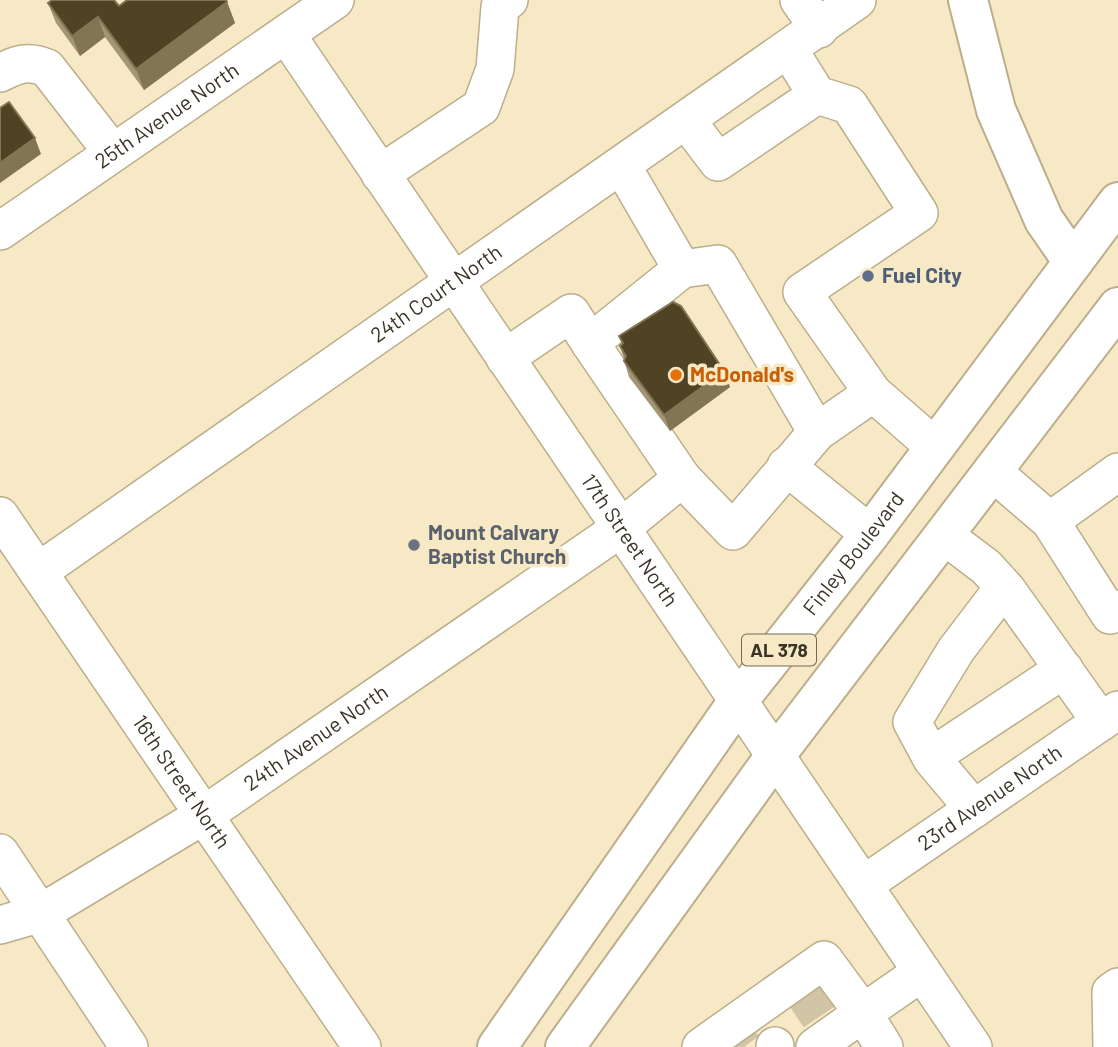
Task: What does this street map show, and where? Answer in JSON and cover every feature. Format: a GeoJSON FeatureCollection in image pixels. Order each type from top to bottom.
{"type":"FeatureCollection","features":[{"type":"Feature","properties":{"kind":"main road"},"geometry":{"type":"LineString","coordinates":[[968,0],[996,110],[1044,220],[1073,262],[1116,315]]}},
{"type":"Feature","properties":{"kind":"main road","name":"Finley Boulevard"},"geometry":{"type":"LineString","coordinates":[[497,1047],[738,701],[870,534],[1118,202]]}},
{"type":"Feature","properties":{"kind":"main road","name":"AL 378"},"geometry":{"type":"LineString","coordinates":[[565,1047],[775,756],[1116,315]]}},
{"type":"Feature","properties":{"kind":"street","name":"25th Avenue North"},"geometry":{"type":"LineString","coordinates":[[0,231],[335,0]]}},
{"type":"Feature","properties":{"kind":"street"},"geometry":{"type":"LineString","coordinates":[[380,174],[481,107],[495,69],[500,7],[509,0]]}},
{"type":"Feature","properties":{"kind":"street","name":"24th Court North"},"geometry":{"type":"LineString","coordinates":[[38,572],[789,50],[828,11]]}},
{"type":"Feature","properties":{"kind":"street","name":"17th Street North"},"geometry":{"type":"LineString","coordinates":[[286,34],[972,1047]]}},
{"type":"Feature","properties":{"kind":"street"},"geometry":{"type":"LineString","coordinates":[[789,50],[817,95],[849,105],[919,213],[802,292],[873,393],[935,447]]}},
{"type":"Feature","properties":{"kind":"street"},"geometry":{"type":"LineString","coordinates":[[0,73],[17,64],[36,63],[47,68],[113,153]]}},
{"type":"Feature","properties":{"kind":"street"},"geometry":{"type":"LineString","coordinates":[[687,121],[718,162],[817,95]]}},
{"type":"Feature","properties":{"kind":"street"},"geometry":{"type":"LineString","coordinates":[[622,166],[681,269]]}},
{"type":"Feature","properties":{"kind":"street"},"geometry":{"type":"LineString","coordinates":[[590,343],[681,269],[718,264],[817,432]]}},
{"type":"Feature","properties":{"kind":"street"},"geometry":{"type":"LineString","coordinates":[[675,468],[659,427],[619,367],[613,351],[617,337],[670,299],[685,292],[713,293],[742,305]]}},
{"type":"Feature","properties":{"kind":"street"},"geometry":{"type":"LineString","coordinates":[[505,358],[571,313],[675,468],[733,531],[817,432],[873,393]]}},
{"type":"Feature","properties":{"kind":"street"},"geometry":{"type":"LineString","coordinates":[[786,466],[870,534]]}},
{"type":"Feature","properties":{"kind":"street","name":"24th Avenue North"},"geometry":{"type":"LineString","coordinates":[[0,926],[41,913],[204,815],[621,528],[675,468]]}},
{"type":"Feature","properties":{"kind":"street"},"geometry":{"type":"LineString","coordinates":[[1050,522],[1118,472]]}},
{"type":"Feature","properties":{"kind":"street"},"geometry":{"type":"LineString","coordinates":[[994,473],[1050,522],[1110,615],[1118,609]]}},
{"type":"Feature","properties":{"kind":"street","name":"16th Street North"},"geometry":{"type":"LineString","coordinates":[[0,516],[362,1047]]}},
{"type":"Feature","properties":{"kind":"street"},"geometry":{"type":"LineString","coordinates":[[945,536],[986,566],[1004,586],[1064,669],[1110,716]]}},
{"type":"Feature","properties":{"kind":"street"},"geometry":{"type":"LineString","coordinates":[[974,809],[931,757],[912,722],[956,650],[1004,586]]}},
{"type":"Feature","properties":{"kind":"street"},"geometry":{"type":"LineString","coordinates":[[931,757],[1064,669]]}},
{"type":"Feature","properties":{"kind":"street","name":"23rd Avenue North"},"geometry":{"type":"LineString","coordinates":[[863,885],[1110,716]]}},
{"type":"Feature","properties":{"kind":"street"},"geometry":{"type":"LineString","coordinates":[[0,853],[129,1047]]}},
{"type":"Feature","properties":{"kind":"street"},"geometry":{"type":"LineString","coordinates":[[771,1027],[824,960],[884,1047]]}},
{"type":"Feature","properties":{"kind":"street"},"geometry":{"type":"LineString","coordinates":[[771,1027],[863,1013],[922,972]]}},
{"type":"Feature","properties":{"kind":"street"},"geometry":{"type":"LineString","coordinates":[[1112,1047],[1111,992],[1118,987]]}},
{"type":"Feature","properties":{"kind":"building"},"geometry":{"type":"Polygon","coordinates":[[[52,0],[114,0],[119,6],[127,0],[227,2],[136,69],[98,17],[72,36],[48,3],[52,0]]]}},
{"type":"Feature","properties":{"kind":"building"},"geometry":{"type":"Polygon","coordinates":[[[9,102],[35,138],[0,163],[0,108],[9,102]]]}},
{"type":"Feature","properties":{"kind":"building","name":"McDonald's"},"geometry":{"type":"Polygon","coordinates":[[[673,302],[681,306],[724,371],[664,415],[624,361],[626,356],[620,346],[623,343],[619,336],[673,302]]]}},
{"type":"Feature","properties":{"kind":"tunnel"},"geometry":{"type":"LineString","coordinates":[[803,993],[819,1017]]}},
{"type":"Feature","properties":{"kind":"tunnel"},"geometry":{"type":"LineString","coordinates":[[738,1039],[744,1047]]}},
{"type":"Feature","properties":{"kind":"place","name":"Fuel City"},"geometry":{"type":"Point","coordinates":[868,276]}},
{"type":"Feature","properties":{"kind":"place","name":"McDonald's"},"geometry":{"type":"Point","coordinates":[676,375]}},
{"type":"Feature","properties":{"kind":"place","name":"Mount Calvary Baptist Church"},"geometry":{"type":"Point","coordinates":[414,545]}}]}
